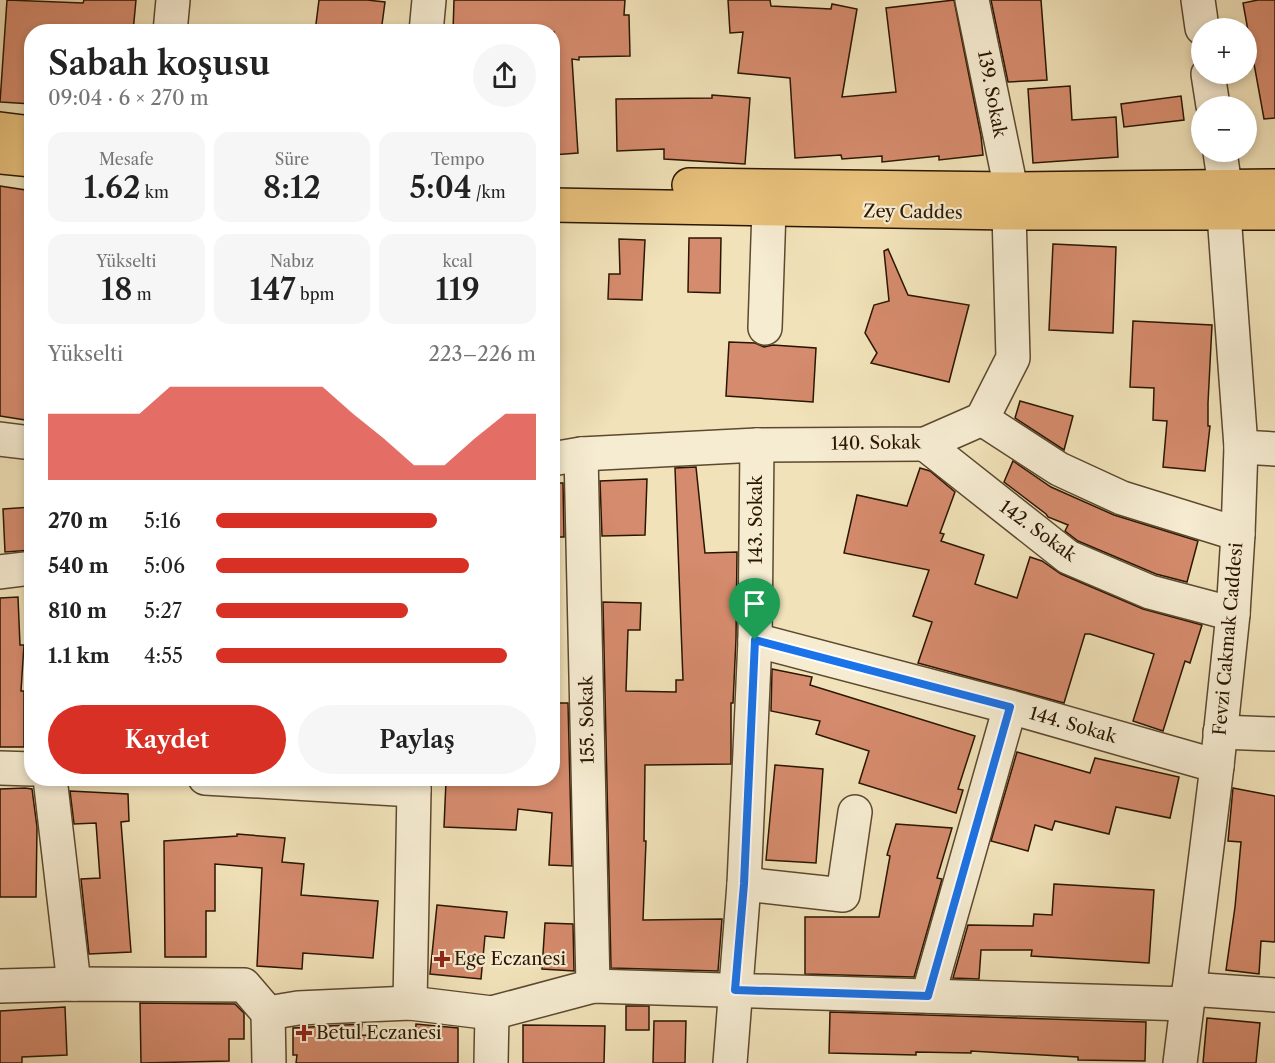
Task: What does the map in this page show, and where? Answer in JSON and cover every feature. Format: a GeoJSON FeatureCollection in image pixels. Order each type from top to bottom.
{"type":"FeatureCollection","features":[{"type":"Feature","properties":{"kind":"main road"},"geometry":{"type":"LineString","coordinates":[[0,129],[24,132]]}},
{"type":"Feature","properties":{"kind":"main road"},"geometry":{"type":"LineString","coordinates":[[0,157],[24,159]]}},
{"type":"Feature","properties":{"kind":"main road","name":"Zey Caddes"},"geometry":{"type":"LineString","coordinates":[[560,183],[1010,201]]}},
{"type":"Feature","properties":{"kind":"main road","name":"Zey Caddes"},"geometry":{"type":"LineString","coordinates":[[1224,200],[1275,186]]}},
{"type":"Feature","properties":{"kind":"main road","name":"Zey Caddes"},"geometry":{"type":"LineString","coordinates":[[560,205],[769,209],[1010,201],[1224,200],[1275,213]]}},
{"type":"Feature","properties":{"kind":"street"},"geometry":{"type":"LineString","coordinates":[[171,24],[173,0]]}},
{"type":"Feature","properties":{"kind":"street"},"geometry":{"type":"LineString","coordinates":[[427,24],[429,0]]}},
{"type":"Feature","properties":{"kind":"street","name":"139. Sokak"},"geometry":{"type":"LineString","coordinates":[[972,0],[1010,201]]}},
{"type":"Feature","properties":{"kind":"street"},"geometry":{"type":"LineString","coordinates":[[1198,0],[1201,18]]}},
{"type":"Feature","properties":{"kind":"street","name":"Fevzi Cakmak Caddesi"},"geometry":{"type":"LineString","coordinates":[[1180,1063],[1217,766],[1233,614],[1238,534],[1241,447],[1221,162]]}},
{"type":"Feature","properties":{"kind":"street"},"geometry":{"type":"LineString","coordinates":[[1010,201],[1013,358],[982,419],[1059,469],[1122,498],[1238,534]]}},
{"type":"Feature","properties":{"kind":"street"},"geometry":{"type":"LineString","coordinates":[[765,328],[769,209]]}},
{"type":"Feature","properties":{"kind":"street","name":"140. Sokak"},"geometry":{"type":"LineString","coordinates":[[566,457],[757,445],[925,444],[982,419]]}},
{"type":"Feature","properties":{"kind":"street"},"geometry":{"type":"LineString","coordinates":[[0,439],[24,441]]}},
{"type":"Feature","properties":{"kind":"street","name":"142. Sokak"},"geometry":{"type":"LineString","coordinates":[[925,444],[1068,557],[1150,592],[1233,614]]}},
{"type":"Feature","properties":{"kind":"street","name":"143. Sokak"},"geometry":{"type":"LineString","coordinates":[[730,1063],[744,884],[755,640],[757,445]]}},
{"type":"Feature","properties":{"kind":"street"},"geometry":{"type":"LineString","coordinates":[[1241,447],[1275,449]]}},
{"type":"Feature","properties":{"kind":"street","name":"155. Sokak"},"geometry":{"type":"LineString","coordinates":[[566,457],[593,986]]}},
{"type":"Feature","properties":{"kind":"street"},"geometry":{"type":"LineString","coordinates":[[0,572],[24,569]]}},
{"type":"Feature","properties":{"kind":"street","name":"144. Sokak"},"geometry":{"type":"LineString","coordinates":[[755,640],[1010,707],[1217,766]]}},
{"type":"Feature","properties":{"kind":"street"},"geometry":{"type":"LineString","coordinates":[[928,996],[1010,707]]}},
{"type":"Feature","properties":{"kind":"street"},"geometry":{"type":"LineString","coordinates":[[1220,732],[1275,734]]}},
{"type":"Feature","properties":{"kind":"street"},"geometry":{"type":"LineString","coordinates":[[0,768],[24,769]]}},
{"type":"Feature","properties":{"kind":"street"},"geometry":{"type":"LineString","coordinates":[[51,786],[74,984]]}},
{"type":"Feature","properties":{"kind":"street"},"geometry":{"type":"LineString","coordinates":[[410,1003],[414,786]]}},
{"type":"Feature","properties":{"kind":"street"},"geometry":{"type":"LineString","coordinates":[[744,884],[843,895],[855,812]]}},
{"type":"Feature","properties":{"kind":"street"},"geometry":{"type":"LineString","coordinates":[[0,986],[244,985],[268,1013],[269,1063]]}},
{"type":"Feature","properties":{"kind":"street"},"geometry":{"type":"LineString","coordinates":[[268,1013],[298,1008],[410,1003],[492,1013],[593,986],[928,996],[1275,995]]}},
{"type":"Feature","properties":{"kind":"street"},"geometry":{"type":"LineString","coordinates":[[491,1063],[492,1013]]}},
{"type":"Feature","properties":{"kind":"building"},"geometry":{"type":"Polygon","coordinates":[[[7,0],[83,3],[84,0],[136,0],[134,24],[24,24],[24,104],[0,102],[7,0]]]}},
{"type":"Feature","properties":{"kind":"building"},"geometry":{"type":"Polygon","coordinates":[[[319,0],[385,2],[382,24],[316,24],[319,0]]]}},
{"type":"Feature","properties":{"kind":"building"},"geometry":{"type":"Polygon","coordinates":[[[454,0],[625,0],[624,15],[629,15],[630,56],[572,59],[578,153],[560,154],[560,24],[453,24],[454,0]]]}},
{"type":"Feature","properties":{"kind":"building"},"geometry":{"type":"Polygon","coordinates":[[[728,0],[770,0],[771,6],[831,9],[832,4],[857,9],[842,97],[896,92],[886,8],[954,0],[983,155],[939,160],[939,156],[882,162],[882,156],[842,159],[841,155],[795,158],[790,78],[738,73],[743,32],[730,33],[728,0]]]}},
{"type":"Feature","properties":{"kind":"building"},"geometry":{"type":"Polygon","coordinates":[[[991,0],[1041,0],[1047,80],[1008,82],[991,0]]]}},
{"type":"Feature","properties":{"kind":"building"},"geometry":{"type":"Polygon","coordinates":[[[1275,0],[1275,118],[1264,119],[1257,80],[1257,18],[1246,18],[1243,3],[1275,0]]]}},
{"type":"Feature","properties":{"kind":"building"},"geometry":{"type":"Polygon","coordinates":[[[1070,86],[1072,120],[1116,117],[1118,157],[1033,163],[1028,89],[1070,86]]]}},
{"type":"Feature","properties":{"kind":"building"},"geometry":{"type":"Polygon","coordinates":[[[712,95],[750,98],[745,164],[664,159],[664,149],[617,151],[616,99],[712,98],[712,95]]]}},
{"type":"Feature","properties":{"kind":"building"},"geometry":{"type":"Polygon","coordinates":[[[1181,96],[1184,120],[1124,127],[1121,104],[1181,96]]]}},
{"type":"Feature","properties":{"kind":"building"},"geometry":{"type":"Polygon","coordinates":[[[0,186],[24,190],[24,420],[0,416],[0,186]]]}},
{"type":"Feature","properties":{"kind":"building"},"geometry":{"type":"Polygon","coordinates":[[[689,238],[721,238],[720,293],[688,292],[689,238]]]}},
{"type":"Feature","properties":{"kind":"building"},"geometry":{"type":"Polygon","coordinates":[[[619,239],[645,240],[642,300],[608,299],[609,274],[620,274],[619,239]]]}},
{"type":"Feature","properties":{"kind":"building"},"geometry":{"type":"Polygon","coordinates":[[[1053,244],[1116,247],[1113,333],[1049,330],[1053,244]]]}},
{"type":"Feature","properties":{"kind":"building"},"geometry":{"type":"Polygon","coordinates":[[[888,249],[908,295],[969,305],[949,382],[871,363],[877,353],[865,333],[874,305],[889,301],[884,251],[888,249]]]}},
{"type":"Feature","properties":{"kind":"building"},"geometry":{"type":"Polygon","coordinates":[[[1133,321],[1212,325],[1208,403],[1208,426],[1210,426],[1205,471],[1163,467],[1167,421],[1153,420],[1154,388],[1130,387],[1133,321]]]}},
{"type":"Feature","properties":{"kind":"building"},"geometry":{"type":"Polygon","coordinates":[[[729,342],[755,343],[764,347],[773,345],[816,348],[813,402],[726,396],[729,342]]]}},
{"type":"Feature","properties":{"kind":"building"},"geometry":{"type":"Polygon","coordinates":[[[1020,401],[1073,416],[1064,450],[1015,418],[1020,401]]]}},
{"type":"Feature","properties":{"kind":"building"},"geometry":{"type":"Polygon","coordinates":[[[1013,461],[1051,487],[1114,515],[1198,541],[1187,582],[1156,574],[1078,541],[1065,531],[1068,525],[1048,517],[1004,482],[1013,461]]]}},
{"type":"Feature","properties":{"kind":"building"},"geometry":{"type":"Polygon","coordinates":[[[696,467],[705,553],[737,552],[731,764],[645,765],[644,841],[646,841],[643,920],[722,919],[718,971],[611,968],[603,602],[641,603],[640,630],[628,630],[626,691],[676,692],[676,680],[683,680],[675,468],[696,467]]]}},
{"type":"Feature","properties":{"kind":"building"},"geometry":{"type":"Polygon","coordinates":[[[920,468],[930,471],[955,492],[940,533],[944,534],[941,541],[984,555],[975,584],[1017,598],[1030,557],[1042,561],[1061,574],[1143,609],[1202,625],[1190,663],[1185,661],[1163,731],[1133,721],[1154,654],[1090,634],[1085,634],[1064,703],[918,663],[932,622],[913,616],[929,570],[844,553],[857,495],[907,506],[920,468]]]}},
{"type":"Feature","properties":{"kind":"building"},"geometry":{"type":"Polygon","coordinates":[[[647,479],[645,535],[602,536],[600,481],[647,479]]]}},
{"type":"Feature","properties":{"kind":"building"},"geometry":{"type":"Polygon","coordinates":[[[560,483],[563,483],[564,537],[560,537],[560,483]]]}},
{"type":"Feature","properties":{"kind":"building"},"geometry":{"type":"Polygon","coordinates":[[[24,508],[24,551],[5,552],[3,509],[24,508]]]}},
{"type":"Feature","properties":{"kind":"building"},"geometry":{"type":"Polygon","coordinates":[[[18,597],[20,645],[24,645],[21,691],[24,691],[24,747],[0,747],[0,598],[18,597]]]}},
{"type":"Feature","properties":{"kind":"building"},"geometry":{"type":"Polygon","coordinates":[[[772,669],[812,677],[810,685],[975,736],[958,789],[963,790],[956,813],[859,783],[869,751],[816,734],[820,721],[771,711],[772,669]]]}},
{"type":"Feature","properties":{"kind":"building"},"geometry":{"type":"Polygon","coordinates":[[[560,703],[568,703],[572,866],[549,865],[552,813],[518,809],[516,830],[444,827],[446,786],[560,786],[560,703]]]}},
{"type":"Feature","properties":{"kind":"building"},"geometry":{"type":"Polygon","coordinates":[[[1017,752],[1090,773],[1095,758],[1179,777],[1170,818],[1116,807],[1109,834],[1055,821],[1052,830],[1035,825],[1028,851],[991,841],[1017,752]]]}},
{"type":"Feature","properties":{"kind":"building"},"geometry":{"type":"Polygon","coordinates":[[[775,765],[823,769],[816,863],[766,860],[775,765]]]}},
{"type":"Feature","properties":{"kind":"building"},"geometry":{"type":"Polygon","coordinates":[[[1233,788],[1275,796],[1275,942],[1261,941],[1259,974],[1226,970],[1241,842],[1228,841],[1233,788]]]}},
{"type":"Feature","properties":{"kind":"building"},"geometry":{"type":"Polygon","coordinates":[[[0,789],[32,789],[37,827],[36,897],[0,897],[0,789]]]}},
{"type":"Feature","properties":{"kind":"building"},"geometry":{"type":"Polygon","coordinates":[[[70,791],[128,794],[129,821],[121,822],[131,952],[89,954],[81,879],[100,878],[96,823],[74,824],[70,791]]]}},
{"type":"Feature","properties":{"kind":"building"},"geometry":{"type":"Polygon","coordinates":[[[896,824],[952,828],[937,878],[942,879],[914,977],[805,974],[805,917],[879,917],[890,856],[887,855],[896,824]]]}},
{"type":"Feature","properties":{"kind":"building"},"geometry":{"type":"Polygon","coordinates":[[[237,834],[285,838],[282,862],[304,864],[301,895],[378,901],[373,958],[303,953],[302,969],[257,966],[262,868],[215,864],[215,911],[206,911],[206,957],[165,957],[164,841],[237,836],[237,834]]]}},
{"type":"Feature","properties":{"kind":"building"},"geometry":{"type":"Polygon","coordinates":[[[1054,884],[1154,890],[1149,963],[1031,956],[1032,950],[981,950],[979,979],[953,978],[968,925],[1033,926],[1034,914],[1052,915],[1054,884]]]}},
{"type":"Feature","properties":{"kind":"building"},"geometry":{"type":"Polygon","coordinates":[[[437,905],[507,912],[504,938],[485,936],[481,979],[430,974],[437,905]]]}},
{"type":"Feature","properties":{"kind":"building"},"geometry":{"type":"Polygon","coordinates":[[[545,923],[573,924],[574,971],[542,969],[545,923]]]}},
{"type":"Feature","properties":{"kind":"building"},"geometry":{"type":"Polygon","coordinates":[[[140,1003],[235,1004],[244,1013],[244,1039],[229,1039],[229,1061],[141,1063],[140,1003]]]}},
{"type":"Feature","properties":{"kind":"building"},"geometry":{"type":"Polygon","coordinates":[[[626,1006],[649,1006],[649,1030],[626,1030],[626,1006]]]}},
{"type":"Feature","properties":{"kind":"building"},"geometry":{"type":"Polygon","coordinates":[[[65,1007],[67,1055],[22,1057],[22,1063],[0,1063],[0,1011],[65,1007]]]}},
{"type":"Feature","properties":{"kind":"building"},"geometry":{"type":"Polygon","coordinates":[[[830,1012],[1146,1022],[1145,1061],[1078,1060],[1078,1057],[971,1051],[971,1053],[916,1052],[916,1055],[829,1053],[830,1012]]]}},
{"type":"Feature","properties":{"kind":"building"},"geometry":{"type":"Polygon","coordinates":[[[1207,1018],[1260,1023],[1256,1063],[1203,1063],[1207,1018]]]}},
{"type":"Feature","properties":{"kind":"building"},"geometry":{"type":"Polygon","coordinates":[[[654,1021],[686,1021],[685,1063],[653,1063],[654,1021]]]}},
{"type":"Feature","properties":{"kind":"building"},"geometry":{"type":"Polygon","coordinates":[[[362,1024],[361,1035],[415,1038],[416,1024],[458,1028],[458,1063],[296,1063],[297,1055],[293,1055],[293,1028],[362,1024]]]}},
{"type":"Feature","properties":{"kind":"building"},"geometry":{"type":"Polygon","coordinates":[[[523,1025],[605,1026],[604,1063],[523,1063],[523,1025]]]}},
{"type":"Feature","properties":{"kind":"place","name":"Ege Eczanesi"},"geometry":{"type":"Point","coordinates":[442,959]}},
{"type":"Feature","properties":{"kind":"place","name":"Betul Eczanesi"},"geometry":{"type":"Point","coordinates":[304,1033]}},
{"type":"Feature","properties":{"kind":"route"},"geometry":{"type":"LineString","coordinates":[[755,640],[1010,707],[928,996],[735,990],[744,884],[755,640]]}}]}
